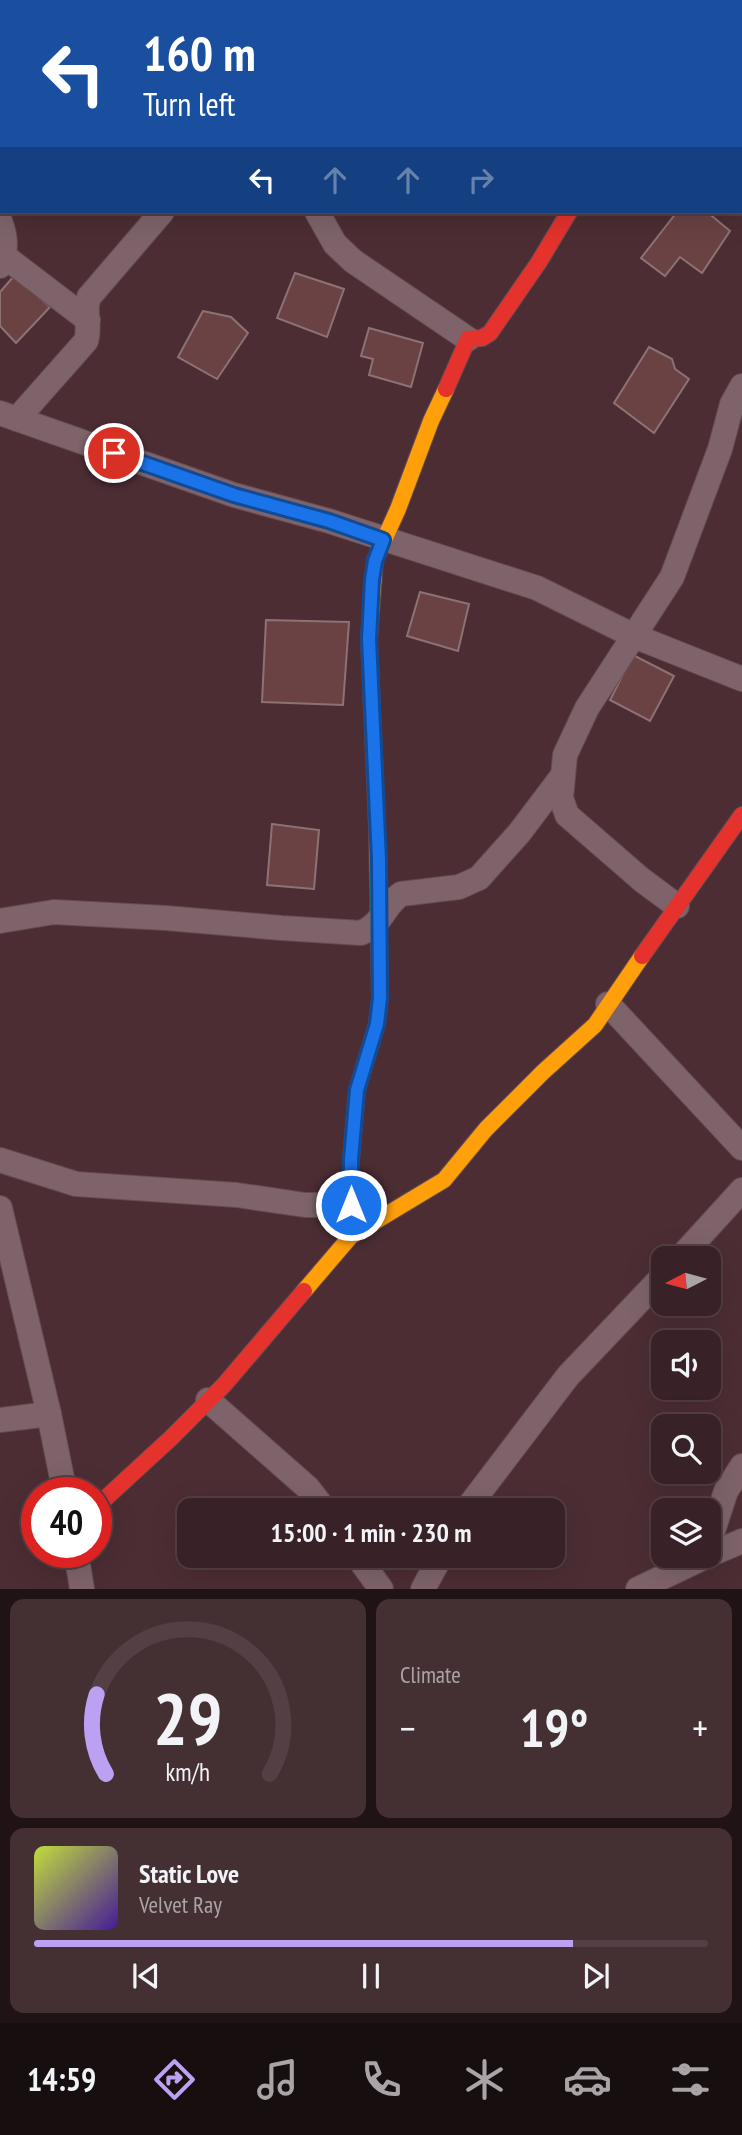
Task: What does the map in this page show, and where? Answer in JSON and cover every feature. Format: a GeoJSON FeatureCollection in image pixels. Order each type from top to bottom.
{"type":"FeatureCollection","features":[{"type":"Feature","properties":{"kind":"street"},"geometry":{"type":"LineString","coordinates":[[160,214],[86,302],[90,331],[86,341],[9,416],[234,495],[329,521],[537,588],[634,636],[742,679]]}},
{"type":"Feature","properties":{"kind":"street"},"geometry":{"type":"LineString","coordinates":[[318,214],[335,244],[353,261],[468,339],[482,338],[490,333],[539,262],[568,214]]}},
{"type":"Feature","properties":{"kind":"street"},"geometry":{"type":"LineString","coordinates":[[0,221],[4,233],[2,261],[88,320]]}},
{"type":"Feature","properties":{"kind":"street"},"geometry":{"type":"LineString","coordinates":[[351,1236],[351,1159],[357,1090],[377,1024],[380,998],[379,871],[369,639],[372,580],[375,561],[383,540],[398,509],[431,421],[468,339]]}},
{"type":"Feature","properties":{"kind":"street"},"geometry":{"type":"LineString","coordinates":[[677,906],[642,880],[568,815],[561,797],[565,755],[587,708],[672,577],[720,449],[732,404],[742,386]]}},
{"type":"Feature","properties":{"kind":"street"},"geometry":{"type":"LineString","coordinates":[[0,920],[54,912],[361,933],[372,928],[401,894],[459,887],[479,878],[520,832],[563,775]]}},
{"type":"Feature","properties":{"kind":"street"},"geometry":{"type":"LineString","coordinates":[[112,1492],[208,1400],[284,1317],[351,1236],[444,1180],[486,1129],[595,1025],[742,816]]}},
{"type":"Feature","properties":{"kind":"street"},"geometry":{"type":"LineString","coordinates":[[608,1004],[742,1148]]}},
{"type":"Feature","properties":{"kind":"street"},"geometry":{"type":"LineString","coordinates":[[0,1160],[76,1184],[237,1195],[305,1205],[351,1205]]}},
{"type":"Feature","properties":{"kind":"street"},"geometry":{"type":"LineString","coordinates":[[691,1246],[742,1190]]}},
{"type":"Feature","properties":{"kind":"street"},"geometry":{"type":"LineString","coordinates":[[0,1208],[62,1477]]}},
{"type":"Feature","properties":{"kind":"street"},"geometry":{"type":"LineString","coordinates":[[476,1498],[568,1377],[651,1289]]}},
{"type":"Feature","properties":{"kind":"street"},"geometry":{"type":"LineString","coordinates":[[208,1400],[309,1488],[316,1498]]}},
{"type":"Feature","properties":{"kind":"street"},"geometry":{"type":"LineString","coordinates":[[0,1420],[49,1414]]}},
{"type":"Feature","properties":{"kind":"street"},"geometry":{"type":"LineString","coordinates":[[721,1507],[726,1491],[742,1466]]}},
{"type":"Feature","properties":{"kind":"street"},"geometry":{"type":"LineString","coordinates":[[721,1548],[742,1541]]}},
{"type":"Feature","properties":{"kind":"street"},"geometry":{"type":"LineString","coordinates":[[79,1568],[82,1589]]}},
{"type":"Feature","properties":{"kind":"street"},"geometry":{"type":"LineString","coordinates":[[366,1568],[381,1589]]}},
{"type":"Feature","properties":{"kind":"street"},"geometry":{"type":"LineString","coordinates":[[423,1589],[434,1568]]}},
{"type":"Feature","properties":{"kind":"street"},"geometry":{"type":"LineString","coordinates":[[638,1589],[678,1568]]}},
{"type":"Feature","properties":{"kind":"building"},"geometry":{"type":"Polygon","coordinates":[[[675,214],[709,214],[730,231],[702,273],[680,257],[665,276],[641,258],[675,214]]]}},
{"type":"Feature","properties":{"kind":"building"},"geometry":{"type":"Polygon","coordinates":[[[295,273],[344,289],[327,337],[277,318],[295,273]]]}},
{"type":"Feature","properties":{"kind":"building"},"geometry":{"type":"Polygon","coordinates":[[[14,276],[50,307],[16,343],[0,326],[0,292],[14,276]]]}},
{"type":"Feature","properties":{"kind":"building"},"geometry":{"type":"Polygon","coordinates":[[[203,311],[231,317],[248,333],[217,379],[178,357],[203,311]]]}},
{"type":"Feature","properties":{"kind":"building"},"geometry":{"type":"Polygon","coordinates":[[[369,328],[423,343],[411,387],[369,375],[373,359],[361,356],[369,328]]]}},
{"type":"Feature","properties":{"kind":"building"},"geometry":{"type":"Polygon","coordinates":[[[649,347],[672,359],[675,369],[689,379],[654,433],[614,403],[649,347]]]}},
{"type":"Feature","properties":{"kind":"building"},"geometry":{"type":"Polygon","coordinates":[[[420,592],[469,604],[458,651],[407,636],[420,592]]]}},
{"type":"Feature","properties":{"kind":"building"},"geometry":{"type":"Polygon","coordinates":[[[266,620],[349,622],[343,705],[262,702],[266,620]]]}},
{"type":"Feature","properties":{"kind":"building"},"geometry":{"type":"Polygon","coordinates":[[[633,655],[674,676],[650,721],[610,700],[633,655]]]}},
{"type":"Feature","properties":{"kind":"building"},"geometry":{"type":"Polygon","coordinates":[[[272,824],[319,830],[314,889],[267,885],[272,824]]]}},
{"type":"Feature","properties":{"kind":"traffic: fast"},"geometry":{"type":"LineString","coordinates":[[351,1236],[351,1159],[357,1090],[377,1024],[380,998],[377,826]]}},
{"type":"Feature","properties":{"kind":"traffic: slow"},"geometry":{"type":"LineString","coordinates":[[377,826],[369,639],[375,560],[446,389]]}},
{"type":"Feature","properties":{"kind":"traffic: slow"},"geometry":{"type":"LineString","coordinates":[[304,1291],[351,1236],[444,1180],[486,1129],[595,1025],[642,956]]}},
{"type":"Feature","properties":{"kind":"traffic: jam"},"geometry":{"type":"LineString","coordinates":[[446,389],[468,339],[482,338],[490,333],[539,262],[568,214]]}},
{"type":"Feature","properties":{"kind":"traffic: jam"},"geometry":{"type":"LineString","coordinates":[[642,956],[742,815]]}},
{"type":"Feature","properties":{"kind":"traffic: jam"},"geometry":{"type":"LineString","coordinates":[[112,1492],[224,1385],[304,1291]]}},
{"type":"Feature","properties":{"kind":"route"},"geometry":{"type":"LineString","coordinates":[[114,453],[234,495],[329,521],[383,540],[375,561],[372,580],[369,639],[379,860],[380,998],[377,1024],[357,1090],[351,1159],[351,1205]]}}]}
